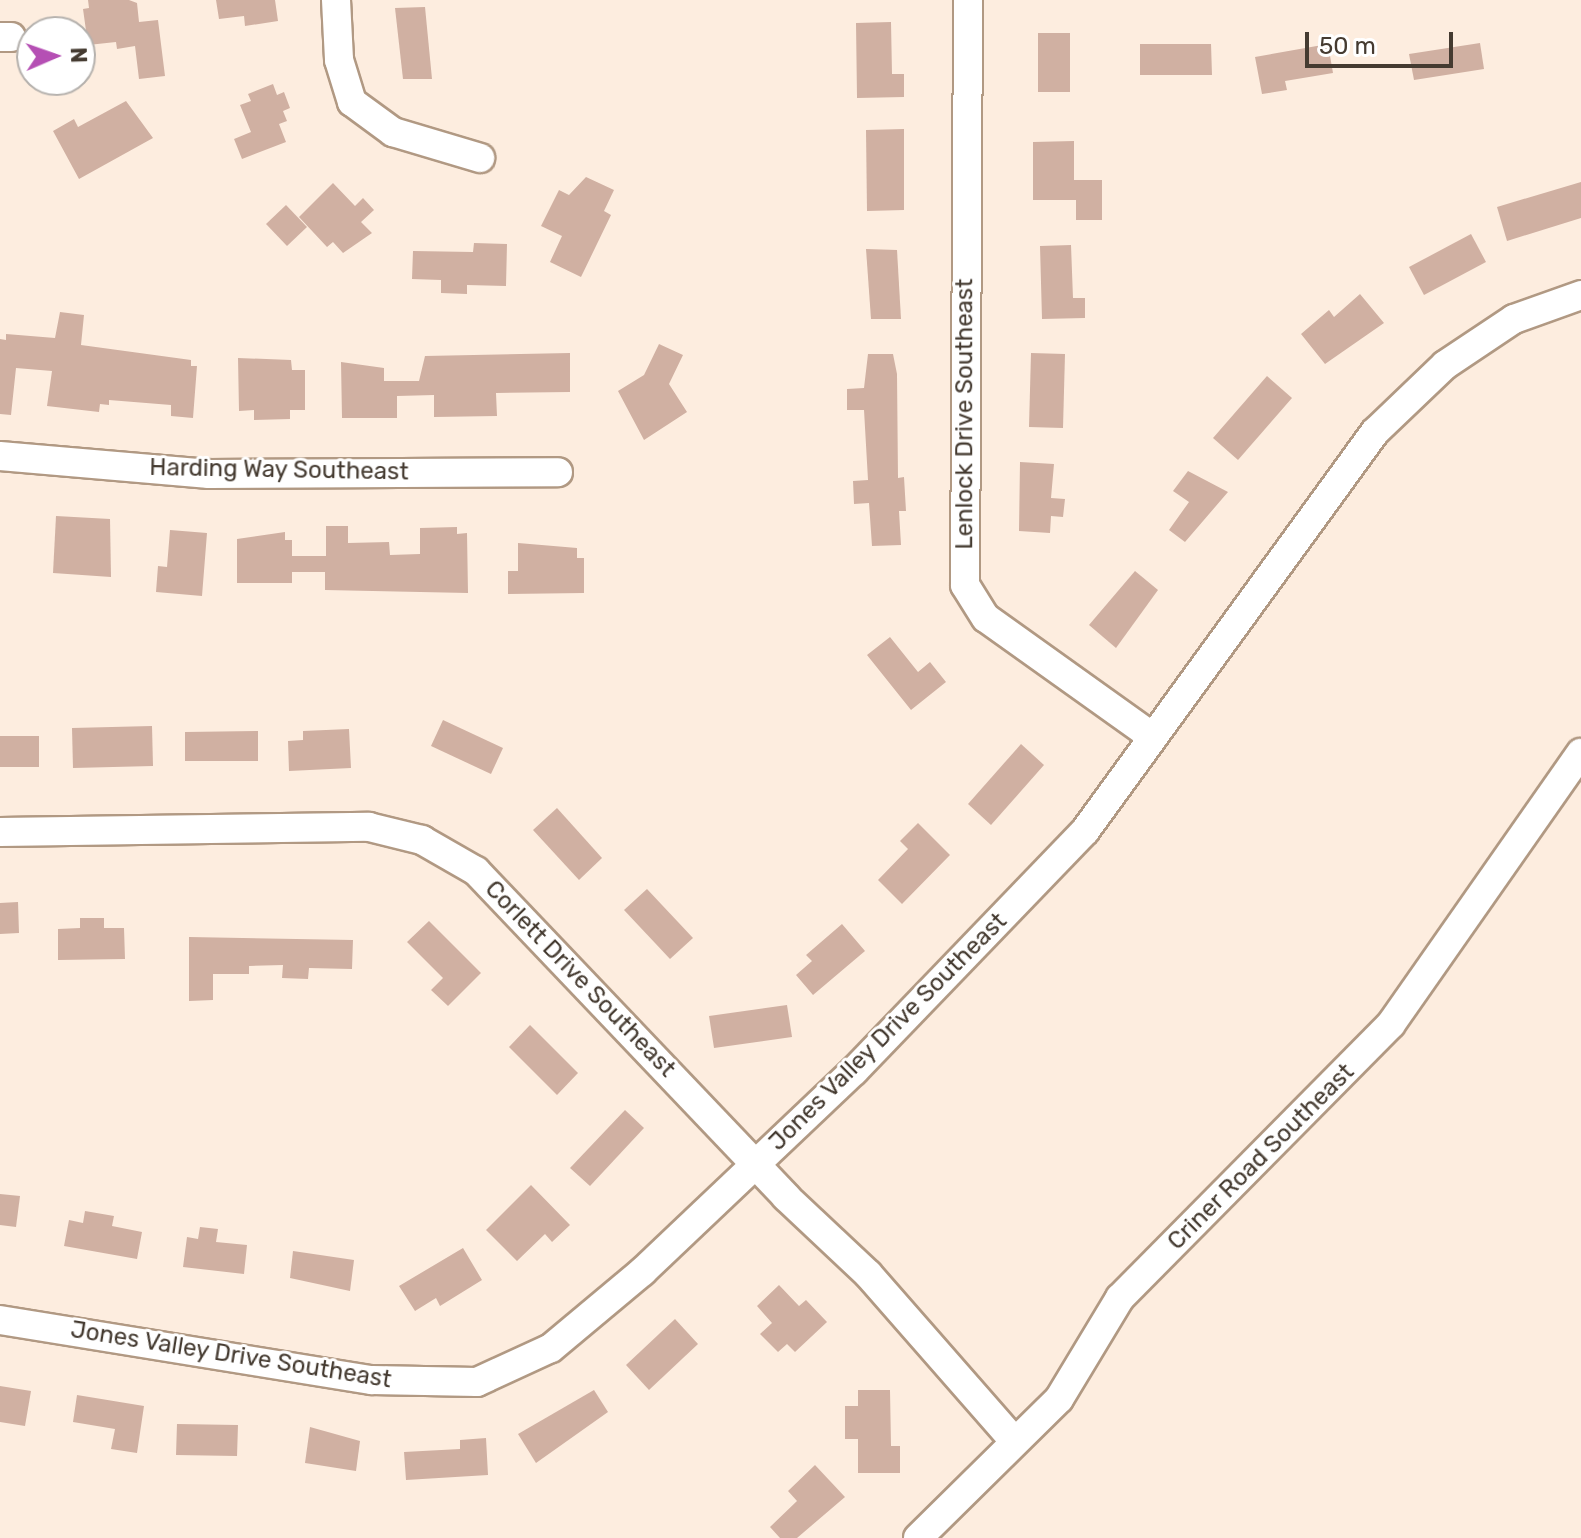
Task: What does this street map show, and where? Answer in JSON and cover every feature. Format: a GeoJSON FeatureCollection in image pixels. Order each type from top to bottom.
{"type":"FeatureCollection","features":[{"type":"Feature","properties":{"kind":"street"},"geometry":{"type":"LineString","coordinates":[[336,0],[339,60],[352,102],[393,132],[480,158]]}},
{"type":"Feature","properties":{"kind":"street","name":"Lenlock Drive Southeast"},"geometry":{"type":"LineString","coordinates":[[968,0],[965,585],[986,618],[1153,737]]}},
{"type":"Feature","properties":{"kind":"street","name":"Jones Valley Drive Southeast"},"geometry":{"type":"LineString","coordinates":[[0,1320],[372,1380],[477,1382],[551,1348],[642,1272],[854,1071],[1085,831],[1375,432],[1445,365],[1514,319],[1581,295]]}},
{"type":"Feature","properties":{"kind":"street","name":"Harding Way Southeast"},"geometry":{"type":"LineString","coordinates":[[0,456],[209,474],[558,472]]}},
{"type":"Feature","properties":{"kind":"street","name":"Criner Road Southeast"},"geometry":{"type":"LineString","coordinates":[[918,1538],[1059,1399],[1120,1298],[1391,1024],[1581,753]]}},
{"type":"Feature","properties":{"kind":"street","name":"Corlett Drive Southeast"},"geometry":{"type":"LineString","coordinates":[[0,832],[369,827],[422,840],[476,871],[756,1164],[868,1274],[1014,1441]]}},
{"type":"Feature","properties":{"kind":"building"},"geometry":{"type":"Polygon","coordinates":[[[88,0],[129,0],[137,3],[139,22],[158,20],[165,76],[139,79],[135,46],[117,49],[116,42],[96,44],[96,16],[84,16],[83,9],[89,8],[88,0]]]}},
{"type":"Feature","properties":{"kind":"building"},"geometry":{"type":"Polygon","coordinates":[[[216,0],[275,0],[278,21],[245,26],[244,16],[219,19],[216,0]]]}},
{"type":"Feature","properties":{"kind":"building"},"geometry":{"type":"Polygon","coordinates":[[[425,7],[432,79],[403,79],[395,8],[425,7]]]}},
{"type":"Feature","properties":{"kind":"building"},"geometry":{"type":"Polygon","coordinates":[[[891,22],[892,74],[904,74],[904,97],[857,98],[856,23],[891,22]]]}},
{"type":"Feature","properties":{"kind":"building"},"geometry":{"type":"Polygon","coordinates":[[[1038,33],[1070,33],[1070,92],[1038,92],[1038,33]]]}},
{"type":"Feature","properties":{"kind":"building"},"geometry":{"type":"Polygon","coordinates":[[[1480,43],[1484,69],[1414,80],[1409,54],[1480,43]]]}},
{"type":"Feature","properties":{"kind":"building"},"geometry":{"type":"Polygon","coordinates":[[[1140,44],[1211,44],[1212,75],[1140,75],[1140,44]]]}},
{"type":"Feature","properties":{"kind":"building"},"geometry":{"type":"Polygon","coordinates":[[[1328,44],[1333,73],[1285,81],[1287,90],[1262,94],[1255,57],[1328,44]]]}},
{"type":"Feature","properties":{"kind":"building"},"geometry":{"type":"Polygon","coordinates":[[[273,84],[277,95],[284,92],[290,108],[283,111],[287,121],[279,124],[286,142],[242,159],[234,139],[251,132],[240,105],[251,101],[248,94],[273,84]]]}},
{"type":"Feature","properties":{"kind":"building"},"geometry":{"type":"Polygon","coordinates":[[[126,101],[153,138],[79,179],[53,131],[74,119],[78,127],[126,101]]]}},
{"type":"Feature","properties":{"kind":"building"},"geometry":{"type":"Polygon","coordinates":[[[904,129],[904,210],[867,211],[866,130],[904,129]]]}},
{"type":"Feature","properties":{"kind":"building"},"geometry":{"type":"Polygon","coordinates":[[[1074,141],[1074,180],[1102,180],[1102,220],[1076,220],[1076,200],[1033,200],[1033,142],[1074,141]]]}},
{"type":"Feature","properties":{"kind":"building"},"geometry":{"type":"Polygon","coordinates":[[[586,177],[614,190],[604,211],[611,215],[581,277],[550,262],[562,236],[541,226],[559,190],[569,195],[586,177]]]}},
{"type":"Feature","properties":{"kind":"building"},"geometry":{"type":"Polygon","coordinates":[[[1581,182],[1581,218],[1507,241],[1497,207],[1581,182]]]}},
{"type":"Feature","properties":{"kind":"building"},"geometry":{"type":"Polygon","coordinates":[[[333,183],[355,206],[363,198],[374,210],[361,222],[372,233],[343,253],[333,242],[327,247],[299,217],[333,183]]]}},
{"type":"Feature","properties":{"kind":"building"},"geometry":{"type":"Polygon","coordinates":[[[286,205],[307,227],[287,246],[266,224],[286,205]]]}},
{"type":"Feature","properties":{"kind":"building"},"geometry":{"type":"Polygon","coordinates":[[[1471,234],[1486,262],[1424,295],[1409,267],[1471,234]]]}},
{"type":"Feature","properties":{"kind":"building"},"geometry":{"type":"Polygon","coordinates":[[[474,243],[507,244],[506,286],[467,285],[467,294],[441,293],[441,280],[412,279],[413,251],[473,252],[474,243]]]}},
{"type":"Feature","properties":{"kind":"building"},"geometry":{"type":"Polygon","coordinates":[[[1071,245],[1073,298],[1085,298],[1085,318],[1042,319],[1040,246],[1071,245]]]}},
{"type":"Feature","properties":{"kind":"building"},"geometry":{"type":"Polygon","coordinates":[[[866,249],[897,250],[901,319],[871,319],[866,249]]]}},
{"type":"Feature","properties":{"kind":"building"},"geometry":{"type":"Polygon","coordinates":[[[1360,294],[1384,323],[1325,364],[1301,334],[1329,310],[1334,317],[1360,294]]]}},
{"type":"Feature","properties":{"kind":"building"},"geometry":{"type":"Polygon","coordinates":[[[60,312],[84,315],[81,345],[191,360],[191,366],[197,366],[193,418],[171,416],[171,405],[109,400],[109,405],[100,404],[99,412],[47,406],[52,371],[16,368],[11,415],[0,414],[0,339],[6,340],[6,334],[55,338],[60,312]]]}},
{"type":"Feature","properties":{"kind":"building"},"geometry":{"type":"Polygon","coordinates":[[[659,344],[683,355],[669,384],[687,412],[644,440],[618,391],[644,375],[659,344]]]}},
{"type":"Feature","properties":{"kind":"building"},"geometry":{"type":"Polygon","coordinates":[[[570,353],[570,392],[496,393],[497,416],[434,417],[434,395],[397,396],[397,418],[342,418],[341,362],[384,368],[384,381],[419,381],[425,356],[570,353]]]}},
{"type":"Feature","properties":{"kind":"building"},"geometry":{"type":"Polygon","coordinates":[[[1031,353],[1065,354],[1063,428],[1029,427],[1031,353]]]}},
{"type":"Feature","properties":{"kind":"building"},"geometry":{"type":"Polygon","coordinates":[[[868,354],[893,354],[897,374],[898,478],[904,477],[906,511],[899,511],[901,545],[872,546],[869,503],[854,504],[853,481],[868,480],[864,410],[847,410],[847,389],[864,388],[868,354]]]}},
{"type":"Feature","properties":{"kind":"building"},"geometry":{"type":"Polygon","coordinates":[[[238,358],[291,360],[292,370],[305,370],[305,410],[290,410],[290,419],[254,420],[254,410],[239,411],[238,358]]]}},
{"type":"Feature","properties":{"kind":"building"},"geometry":{"type":"Polygon","coordinates":[[[1267,376],[1292,398],[1238,460],[1213,438],[1267,376]]]}},
{"type":"Feature","properties":{"kind":"building"},"geometry":{"type":"Polygon","coordinates":[[[1020,462],[1054,464],[1051,498],[1065,499],[1063,517],[1051,516],[1050,533],[1019,531],[1020,462]]]}},
{"type":"Feature","properties":{"kind":"building"},"geometry":{"type":"Polygon","coordinates":[[[1188,471],[1228,492],[1185,542],[1169,530],[1189,502],[1173,491],[1188,471]]]}},
{"type":"Feature","properties":{"kind":"building"},"geometry":{"type":"Polygon","coordinates":[[[56,516],[110,519],[111,577],[53,573],[56,516]]]}},
{"type":"Feature","properties":{"kind":"building"},"geometry":{"type":"Polygon","coordinates":[[[326,526],[348,526],[348,543],[389,542],[390,555],[420,554],[420,528],[457,527],[457,534],[467,533],[468,593],[325,590],[325,572],[292,572],[292,583],[237,583],[237,539],[285,532],[285,540],[292,540],[292,556],[326,556],[326,526]]]}},
{"type":"Feature","properties":{"kind":"building"},"geometry":{"type":"Polygon","coordinates":[[[170,530],[207,533],[202,596],[156,592],[158,566],[167,567],[170,530]]]}},
{"type":"Feature","properties":{"kind":"building"},"geometry":{"type":"Polygon","coordinates":[[[518,543],[577,548],[577,558],[584,558],[584,593],[508,594],[508,571],[518,571],[518,543]]]}},
{"type":"Feature","properties":{"kind":"building"},"geometry":{"type":"Polygon","coordinates":[[[1135,571],[1158,590],[1116,648],[1089,625],[1135,571]]]}},
{"type":"Feature","properties":{"kind":"building"},"geometry":{"type":"Polygon","coordinates":[[[890,637],[918,672],[930,662],[946,682],[911,710],[867,655],[890,637]]]}},
{"type":"Feature","properties":{"kind":"building"},"geometry":{"type":"Polygon","coordinates":[[[443,720],[503,748],[491,774],[431,746],[443,720]]]}},
{"type":"Feature","properties":{"kind":"building"},"geometry":{"type":"Polygon","coordinates":[[[152,726],[153,766],[73,768],[72,728],[152,726]]]}},
{"type":"Feature","properties":{"kind":"building"},"geometry":{"type":"Polygon","coordinates":[[[349,729],[351,768],[289,771],[288,741],[303,740],[303,731],[349,729]]]}},
{"type":"Feature","properties":{"kind":"building"},"geometry":{"type":"Polygon","coordinates":[[[258,731],[258,761],[185,761],[185,732],[258,731]]]}},
{"type":"Feature","properties":{"kind":"building"},"geometry":{"type":"Polygon","coordinates":[[[0,736],[39,736],[39,767],[0,767],[0,736]]]}},
{"type":"Feature","properties":{"kind":"building"},"geometry":{"type":"Polygon","coordinates":[[[1021,744],[1044,765],[991,825],[968,804],[1021,744]]]}},
{"type":"Feature","properties":{"kind":"building"},"geometry":{"type":"Polygon","coordinates":[[[557,808],[602,858],[579,880],[533,830],[557,808]]]}},
{"type":"Feature","properties":{"kind":"building"},"geometry":{"type":"Polygon","coordinates":[[[918,823],[950,855],[902,904],[878,880],[908,849],[900,841],[918,823]]]}},
{"type":"Feature","properties":{"kind":"building"},"geometry":{"type":"Polygon","coordinates":[[[647,889],[693,938],[670,959],[624,910],[647,889]]]}},
{"type":"Feature","properties":{"kind":"building"},"geometry":{"type":"Polygon","coordinates":[[[18,902],[19,933],[0,934],[0,903],[18,902]]]}},
{"type":"Feature","properties":{"kind":"building"},"geometry":{"type":"Polygon","coordinates":[[[80,918],[104,918],[104,928],[124,928],[125,959],[58,960],[58,929],[80,928],[80,918]]]}},
{"type":"Feature","properties":{"kind":"building"},"geometry":{"type":"Polygon","coordinates":[[[429,921],[481,973],[448,1006],[431,990],[443,978],[407,942],[429,921]]]}},
{"type":"Feature","properties":{"kind":"building"},"geometry":{"type":"Polygon","coordinates":[[[842,924],[865,951],[813,995],[796,975],[812,961],[806,955],[842,924]]]}},
{"type":"Feature","properties":{"kind":"building"},"geometry":{"type":"Polygon","coordinates":[[[189,937],[353,940],[352,969],[309,968],[308,979],[282,978],[283,965],[249,966],[249,974],[213,974],[213,1000],[189,1001],[189,937]]]}},
{"type":"Feature","properties":{"kind":"building"},"geometry":{"type":"Polygon","coordinates":[[[787,1005],[792,1037],[714,1048],[709,1016],[787,1005]]]}},
{"type":"Feature","properties":{"kind":"building"},"geometry":{"type":"Polygon","coordinates":[[[530,1025],[578,1073],[557,1095],[509,1047],[530,1025]]]}},
{"type":"Feature","properties":{"kind":"building"},"geometry":{"type":"Polygon","coordinates":[[[625,1110],[644,1128],[590,1186],[570,1168],[625,1110]]]}},
{"type":"Feature","properties":{"kind":"building"},"geometry":{"type":"Polygon","coordinates":[[[531,1185],[570,1225],[552,1242],[545,1234],[517,1261],[486,1230],[531,1185]]]}},
{"type":"Feature","properties":{"kind":"building"},"geometry":{"type":"Polygon","coordinates":[[[0,1194],[20,1196],[16,1227],[0,1225],[0,1194]]]}},
{"type":"Feature","properties":{"kind":"building"},"geometry":{"type":"Polygon","coordinates":[[[85,1211],[114,1216],[112,1226],[142,1232],[137,1259],[64,1246],[69,1220],[83,1223],[85,1211]]]}},
{"type":"Feature","properties":{"kind":"building"},"geometry":{"type":"Polygon","coordinates":[[[200,1227],[218,1229],[216,1242],[247,1245],[244,1274],[183,1267],[187,1237],[198,1239],[200,1227]]]}},
{"type":"Feature","properties":{"kind":"building"},"geometry":{"type":"Polygon","coordinates":[[[463,1248],[482,1280],[440,1306],[436,1298],[415,1311],[399,1286],[463,1248]]]}},
{"type":"Feature","properties":{"kind":"building"},"geometry":{"type":"Polygon","coordinates":[[[293,1251],[354,1260],[350,1291],[290,1278],[293,1251]]]}},
{"type":"Feature","properties":{"kind":"building"},"geometry":{"type":"Polygon","coordinates":[[[779,1285],[799,1306],[806,1300],[827,1322],[795,1352],[787,1344],[778,1352],[760,1334],[772,1323],[757,1306],[779,1285]]]}},
{"type":"Feature","properties":{"kind":"building"},"geometry":{"type":"Polygon","coordinates":[[[675,1319],[698,1344],[649,1390],[626,1365],[675,1319]]]}},
{"type":"Feature","properties":{"kind":"building"},"geometry":{"type":"Polygon","coordinates":[[[0,1386],[31,1391],[25,1426],[0,1422],[0,1386]]]}},
{"type":"Feature","properties":{"kind":"building"},"geometry":{"type":"Polygon","coordinates":[[[594,1390],[608,1412],[536,1463],[518,1434],[594,1390]]]}},
{"type":"Feature","properties":{"kind":"building"},"geometry":{"type":"Polygon","coordinates":[[[858,1390],[890,1390],[891,1446],[900,1446],[900,1473],[858,1473],[858,1439],[845,1439],[845,1406],[858,1406],[858,1390]]]}},
{"type":"Feature","properties":{"kind":"building"},"geometry":{"type":"Polygon","coordinates":[[[77,1395],[144,1406],[137,1453],[111,1449],[115,1429],[73,1422],[77,1395]]]}},
{"type":"Feature","properties":{"kind":"building"},"geometry":{"type":"Polygon","coordinates":[[[177,1424],[238,1425],[237,1456],[176,1455],[177,1424]]]}},
{"type":"Feature","properties":{"kind":"building"},"geometry":{"type":"Polygon","coordinates":[[[310,1427],[360,1441],[356,1471],[305,1463],[310,1427]]]}},
{"type":"Feature","properties":{"kind":"building"},"geometry":{"type":"Polygon","coordinates":[[[486,1438],[488,1475],[406,1480],[404,1452],[460,1449],[460,1440],[486,1438]]]}},
{"type":"Feature","properties":{"kind":"building"},"geometry":{"type":"Polygon","coordinates":[[[815,1465],[845,1497],[797,1538],[780,1538],[770,1527],[797,1501],[788,1491],[815,1465]]]}}]}
